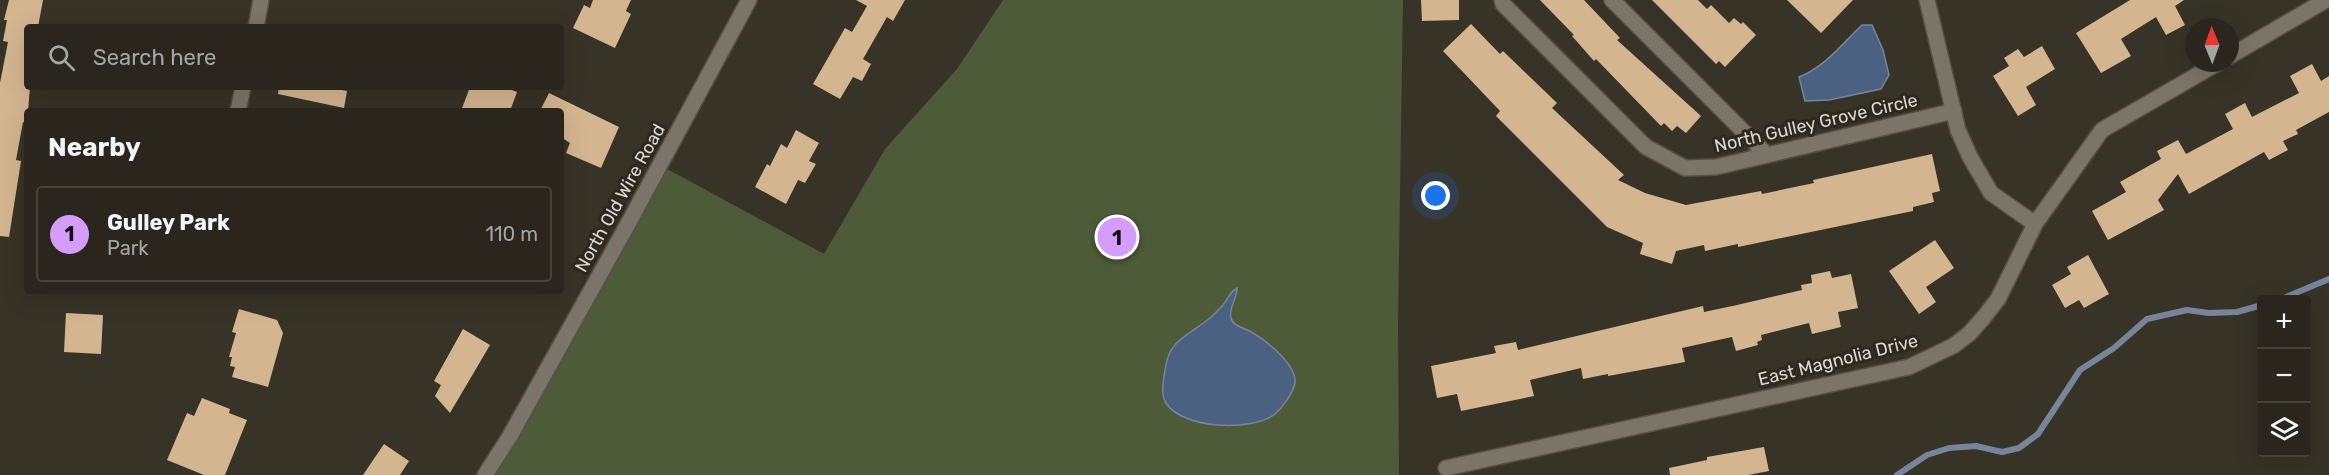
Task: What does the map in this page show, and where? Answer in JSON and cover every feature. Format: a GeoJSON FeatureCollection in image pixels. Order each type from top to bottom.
{"type":"FeatureCollection","features":[{"type":"Feature","properties":{"kind":"street"},"geometry":{"type":"LineString","coordinates":[[257,24],[261,0]]}},
{"type":"Feature","properties":{"kind":"street","name":"North Old Wire Road"},"geometry":{"type":"LineString","coordinates":[[485,475],[510,436],[750,0]]}},
{"type":"Feature","properties":{"kind":"street","name":"North Gulley Grove Circle"},"geometry":{"type":"LineString","coordinates":[[1502,0],[1503,4],[1646,147],[1685,168],[1716,167],[1954,111]]}},
{"type":"Feature","properties":{"kind":"street"},"geometry":{"type":"LineString","coordinates":[[1612,0],[1767,155]]}},
{"type":"Feature","properties":{"kind":"street"},"geometry":{"type":"LineString","coordinates":[[1927,0],[1958,130],[1970,157],[1991,193],[2035,224]]}},
{"type":"Feature","properties":{"kind":"street"},"geometry":{"type":"LineString","coordinates":[[2239,51],[2326,0]]}},
{"type":"Feature","properties":{"kind":"street","name":"East Magnolia Drive"},"geometry":{"type":"LineString","coordinates":[[1446,468],[1917,364],[1953,346],[1969,334],[1998,299],[2035,224],[2102,130],[2202,72]]}},
{"type":"Feature","properties":{"kind":"street"},"geometry":{"type":"LineString","coordinates":[[239,108],[242,90]]}},
{"type":"Feature","properties":{"kind":"green space"},"geometry":{"type":"Polygon","coordinates":[[[1003,0],[1403,0],[1398,324],[1399,475],[485,475],[660,165],[824,254],[885,149],[957,69],[1003,0]]]}},
{"type":"Feature","properties":{"kind":"water"},"geometry":{"type":"Polygon","coordinates":[[[1862,25],[1872,25],[1883,50],[1889,75],[1881,89],[1829,100],[1805,101],[1799,77],[1825,61],[1862,25]]]}},
{"type":"Feature","properties":{"kind":"water"},"geometry":{"type":"Polygon","coordinates":[[[1237,288],[1230,314],[1232,321],[1259,337],[1280,354],[1294,376],[1294,387],[1281,408],[1264,420],[1235,425],[1201,423],[1174,412],[1163,397],[1163,382],[1168,356],[1178,342],[1210,318],[1237,288]]]}},
{"type":"Feature","properties":{"kind":"building"},"geometry":{"type":"Polygon","coordinates":[[[9,0],[43,0],[39,24],[24,24],[24,90],[30,90],[28,108],[24,108],[24,122],[16,160],[21,161],[9,237],[0,236],[0,83],[8,42],[3,41],[7,20],[4,20],[9,0]]]}},
{"type":"Feature","properties":{"kind":"building"},"geometry":{"type":"Polygon","coordinates":[[[593,0],[631,0],[626,11],[631,14],[615,48],[573,28],[584,5],[590,8],[593,0]]]}},
{"type":"Feature","properties":{"kind":"building"},"geometry":{"type":"Polygon","coordinates":[[[856,0],[905,0],[893,21],[887,17],[863,59],[871,64],[862,81],[853,77],[840,99],[813,84],[845,28],[852,32],[867,6],[856,0]]]}},
{"type":"Feature","properties":{"kind":"building"},"geometry":{"type":"Polygon","coordinates":[[[1421,0],[1459,0],[1459,20],[1422,21],[1421,0]]]}},
{"type":"Feature","properties":{"kind":"building"},"geometry":{"type":"Polygon","coordinates":[[[1540,0],[1584,0],[1620,38],[1617,40],[1701,116],[1686,133],[1677,126],[1672,131],[1664,123],[1661,126],[1596,59],[1594,61],[1572,36],[1574,35],[1540,0]]]}},
{"type":"Feature","properties":{"kind":"building"},"geometry":{"type":"Polygon","coordinates":[[[1652,0],[1698,0],[1707,9],[1711,5],[1729,23],[1734,18],[1741,24],[1743,22],[1756,35],[1725,67],[1719,61],[1716,64],[1652,0]]]}},
{"type":"Feature","properties":{"kind":"building"},"geometry":{"type":"Polygon","coordinates":[[[1787,0],[1853,0],[1821,33],[1787,0]]]}},
{"type":"Feature","properties":{"kind":"building"},"geometry":{"type":"Polygon","coordinates":[[[2130,0],[2184,0],[2175,6],[2185,25],[2166,35],[2156,17],[2121,39],[2131,56],[2101,73],[2076,33],[2130,0]]]}},
{"type":"Feature","properties":{"kind":"building"},"geometry":{"type":"Polygon","coordinates":[[[1471,24],[1500,54],[1503,51],[1557,103],[1552,108],[1624,175],[1618,180],[1645,193],[1686,205],[1761,191],[1762,194],[1814,183],[1813,180],[1932,154],[1940,191],[1932,193],[1934,202],[1913,207],[1913,211],[1738,247],[1738,244],[1705,251],[1704,245],[1676,251],[1672,264],[1640,254],[1643,243],[1607,227],[1496,116],[1500,111],[1443,51],[1471,24]]]}},
{"type":"Feature","properties":{"kind":"building"},"geometry":{"type":"Polygon","coordinates":[[[2042,46],[2055,69],[2026,87],[2036,105],[2018,116],[1993,76],[2009,66],[2004,58],[2018,49],[2024,57],[2042,46]]]}},
{"type":"Feature","properties":{"kind":"building"},"geometry":{"type":"Polygon","coordinates":[[[2312,64],[2321,81],[2329,76],[2329,112],[2296,130],[2298,134],[2283,141],[2288,150],[2269,160],[2264,152],[2189,194],[2178,174],[2158,200],[2164,210],[2108,240],[2092,211],[2126,192],[2120,182],[2161,159],[2157,151],[2178,140],[2186,154],[2233,129],[2225,114],[2245,103],[2252,117],[2299,93],[2290,76],[2312,64]]]}},
{"type":"Feature","properties":{"kind":"building"},"geometry":{"type":"Polygon","coordinates":[[[279,90],[347,91],[344,108],[278,94],[279,90]]]}},
{"type":"Feature","properties":{"kind":"building"},"geometry":{"type":"Polygon","coordinates":[[[469,90],[517,92],[511,108],[462,108],[469,90]]]}},
{"type":"Feature","properties":{"kind":"building"},"geometry":{"type":"Polygon","coordinates":[[[549,93],[619,127],[601,168],[566,153],[570,143],[564,139],[564,108],[542,108],[549,93]]]}},
{"type":"Feature","properties":{"kind":"building"},"geometry":{"type":"Polygon","coordinates":[[[796,130],[819,143],[809,161],[816,164],[805,183],[798,180],[786,204],[755,187],[767,164],[770,166],[781,144],[787,148],[796,130]]]}},
{"type":"Feature","properties":{"kind":"building"},"geometry":{"type":"Polygon","coordinates":[[[1935,240],[1954,268],[1926,287],[1936,302],[1919,314],[1889,271],[1935,240]]]}},
{"type":"Feature","properties":{"kind":"building"},"geometry":{"type":"Polygon","coordinates":[[[2088,255],[2109,294],[2084,308],[2079,300],[2065,308],[2052,285],[2071,274],[2067,267],[2088,255]]]}},
{"type":"Feature","properties":{"kind":"building"},"geometry":{"type":"Polygon","coordinates":[[[1830,271],[1832,278],[1851,274],[1858,308],[1838,312],[1841,327],[1812,334],[1809,323],[1761,335],[1762,340],[1757,342],[1758,345],[1736,351],[1732,337],[1682,348],[1685,362],[1608,376],[1608,374],[1583,379],[1581,368],[1530,380],[1534,396],[1461,411],[1457,394],[1437,398],[1431,366],[1496,353],[1494,346],[1516,342],[1518,350],[1703,306],[1704,312],[1802,290],[1801,285],[1812,283],[1811,275],[1830,271]]]}},
{"type":"Feature","properties":{"kind":"building"},"geometry":{"type":"Polygon","coordinates":[[[239,309],[277,320],[283,333],[268,387],[232,377],[235,367],[230,366],[232,357],[229,357],[236,333],[232,332],[239,309]]]}},
{"type":"Feature","properties":{"kind":"building"},"geometry":{"type":"Polygon","coordinates":[[[66,313],[103,315],[101,354],[64,352],[66,313]]]}},
{"type":"Feature","properties":{"kind":"building"},"geometry":{"type":"Polygon","coordinates":[[[463,329],[490,345],[450,413],[435,396],[441,385],[434,381],[463,329]]]}},
{"type":"Feature","properties":{"kind":"building"},"geometry":{"type":"Polygon","coordinates":[[[202,398],[230,409],[229,413],[247,420],[225,475],[204,475],[167,460],[187,413],[194,416],[202,398]]]}},
{"type":"Feature","properties":{"kind":"building"},"geometry":{"type":"Polygon","coordinates":[[[384,444],[409,461],[400,475],[363,475],[384,444]]]}},
{"type":"Feature","properties":{"kind":"building"},"geometry":{"type":"Polygon","coordinates":[[[1764,447],[1769,471],[1748,475],[1670,475],[1669,468],[1707,460],[1707,457],[1764,447]]]}},
{"type":"Feature","properties":{"kind":"waterway"},"geometry":{"type":"LineString","coordinates":[[2291,295],[2329,279]]}},
{"type":"Feature","properties":{"kind":"waterway"},"geometry":{"type":"LineString","coordinates":[[1897,475],[1927,455],[1949,448],[1976,446],[2002,452],[2019,448],[2038,434],[2080,370],[2114,348],[2147,319],[2187,310],[2209,313],[2237,312],[2257,306]]}},
{"type":"Feature","properties":{"kind":"place","name":"Gulley Park"},"geometry":{"type":"Point","coordinates":[1117,237]}}]}
